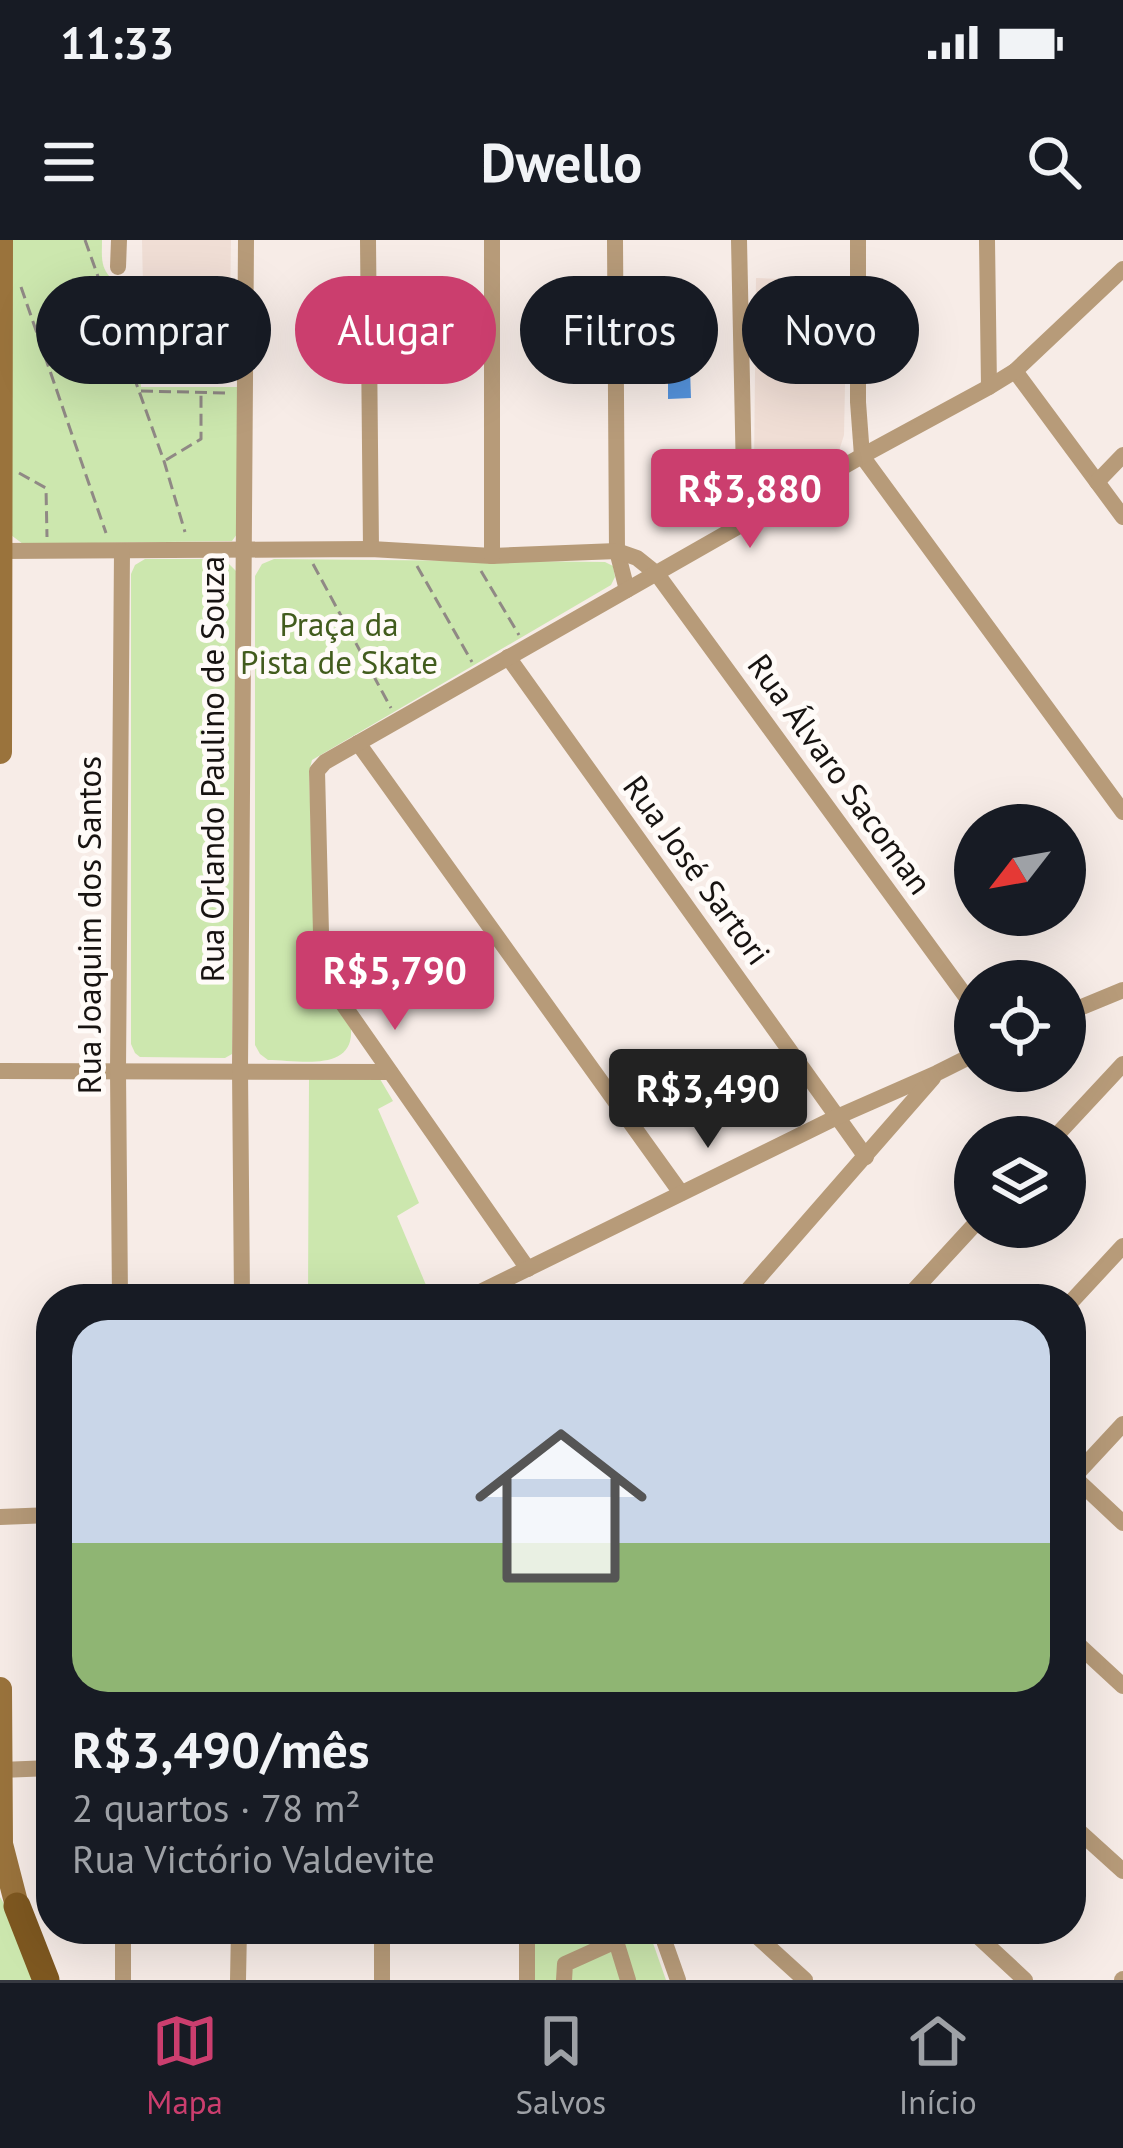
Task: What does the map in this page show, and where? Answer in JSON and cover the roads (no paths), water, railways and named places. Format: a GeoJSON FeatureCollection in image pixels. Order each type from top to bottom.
{"type":"FeatureCollection","features":[{"type":"Feature","properties":{"kind":"main road"},"geometry":{"type":"LineString","coordinates":[[17,1906],[46,1980]]}},
{"type":"Feature","properties":{"kind":"street"},"geometry":{"type":"LineString","coordinates":[[0,752],[7,276],[1,240]]}},
{"type":"Feature","properties":{"kind":"street"},"geometry":{"type":"LineString","coordinates":[[118,240],[118,267]]}},
{"type":"Feature","properties":{"kind":"street","name":"Rua Orlando Paulino de Souza"},"geometry":{"type":"LineString","coordinates":[[242,1284],[246,240]]}},
{"type":"Feature","properties":{"kind":"street"},"geometry":{"type":"LineString","coordinates":[[368,240],[370,549]]}},
{"type":"Feature","properties":{"kind":"street"},"geometry":{"type":"LineString","coordinates":[[492,556],[493,240]]}},
{"type":"Feature","properties":{"kind":"street"},"geometry":{"type":"LineString","coordinates":[[615,240],[616,551],[627,590]]}},
{"type":"Feature","properties":{"kind":"street"},"geometry":{"type":"LineString","coordinates":[[740,240],[745,524]]}},
{"type":"Feature","properties":{"kind":"street"},"geometry":{"type":"LineString","coordinates":[[858,240],[862,456],[1123,812]]}},
{"type":"Feature","properties":{"kind":"street"},"geometry":{"type":"LineString","coordinates":[[987,240],[989,387]]}},
{"type":"Feature","properties":{"kind":"street"},"geometry":{"type":"LineString","coordinates":[[528,1269],[322,974],[316,778],[325,762],[1016,371],[1123,269]]}},
{"type":"Feature","properties":{"kind":"street"},"geometry":{"type":"LineString","coordinates":[[1016,371],[1123,517]]}},
{"type":"Feature","properties":{"kind":"street"},"geometry":{"type":"LineString","coordinates":[[1097,482],[1123,455]]}},
{"type":"Feature","properties":{"kind":"street"},"geometry":{"type":"LineString","coordinates":[[1,551],[304,548],[492,556],[616,551],[637,558],[657,574]]}},
{"type":"Feature","properties":{"kind":"street","name":"Rua Joaquim dos Santos"},"geometry":{"type":"LineString","coordinates":[[117,551],[120,1284]]}},
{"type":"Feature","properties":{"kind":"street","name":"Rua Álvaro Sacoman"},"geometry":{"type":"LineString","coordinates":[[657,574],[954,980]]}},
{"type":"Feature","properties":{"kind":"street","name":"Rua José Sartori"},"geometry":{"type":"LineString","coordinates":[[508,657],[866,1157]]}},
{"type":"Feature","properties":{"kind":"street"},"geometry":{"type":"LineString","coordinates":[[358,743],[681,1193]]}},
{"type":"Feature","properties":{"kind":"street"},"geometry":{"type":"LineString","coordinates":[[1086,1005],[1123,990]]}},
{"type":"Feature","properties":{"kind":"street"},"geometry":{"type":"LineString","coordinates":[[497,1284],[954,1064]]}},
{"type":"Feature","properties":{"kind":"street"},"geometry":{"type":"LineString","coordinates":[[1075,1116],[1123,1064]]}},
{"type":"Feature","properties":{"kind":"street"},"geometry":{"type":"LineString","coordinates":[[0,1071],[390,1072]]}},
{"type":"Feature","properties":{"kind":"street"},"geometry":{"type":"LineString","coordinates":[[753,1284],[937,1073]]}},
{"type":"Feature","properties":{"kind":"street"},"geometry":{"type":"LineString","coordinates":[[1086,1286],[1123,1246]]}},
{"type":"Feature","properties":{"kind":"street"},"geometry":{"type":"LineString","coordinates":[[920,1284],[954,1247]]}},
{"type":"Feature","properties":{"kind":"street"},"geometry":{"type":"LineString","coordinates":[[1086,1464],[1123,1424]]}},
{"type":"Feature","properties":{"kind":"street"},"geometry":{"type":"LineString","coordinates":[[1086,1491],[1123,1523]]}},
{"type":"Feature","properties":{"kind":"street"},"geometry":{"type":"LineString","coordinates":[[0,1517],[36,1516]]}},
{"type":"Feature","properties":{"kind":"street"},"geometry":{"type":"LineString","coordinates":[[1086,1652],[1123,1686]]}},
{"type":"Feature","properties":{"kind":"street"},"geometry":{"type":"LineString","coordinates":[[0,1689],[1,1844],[17,1906]]}},
{"type":"Feature","properties":{"kind":"street"},"geometry":{"type":"LineString","coordinates":[[1,1769],[36,1768]]}},
{"type":"Feature","properties":{"kind":"street"},"geometry":{"type":"LineString","coordinates":[[1086,1838],[1123,1871]]}},
{"type":"Feature","properties":{"kind":"street"},"geometry":{"type":"LineString","coordinates":[[0,1880],[17,1906]]}},
{"type":"Feature","properties":{"kind":"street"},"geometry":{"type":"LineString","coordinates":[[123,1944],[123,1980]]}},
{"type":"Feature","properties":{"kind":"street"},"geometry":{"type":"LineString","coordinates":[[238,1980],[239,1944]]}},
{"type":"Feature","properties":{"kind":"street"},"geometry":{"type":"LineString","coordinates":[[382,1944],[382,1980]]}},
{"type":"Feature","properties":{"kind":"street"},"geometry":{"type":"LineString","coordinates":[[527,1944],[527,1980]]}},
{"type":"Feature","properties":{"kind":"street"},"geometry":{"type":"LineString","coordinates":[[564,1980],[565,1964],[609,1944]]}},
{"type":"Feature","properties":{"kind":"street"},"geometry":{"type":"LineString","coordinates":[[617,1944],[628,1980]]}},
{"type":"Feature","properties":{"kind":"street"},"geometry":{"type":"LineString","coordinates":[[666,1944],[678,1980]]}},
{"type":"Feature","properties":{"kind":"street"},"geometry":{"type":"LineString","coordinates":[[765,1944],[805,1980]]}},
{"type":"Feature","properties":{"kind":"street"},"geometry":{"type":"LineString","coordinates":[[986,1944],[1025,1980]]}},
{"type":"Feature","properties":{"kind":"water"},"geometry":{"type":"Polygon","coordinates":[[[668,384],[691,384],[691,398],[668,399],[668,384]]]}},
{"type":"Feature","properties":{"kind":"park label","name":"Praça da Pista de Skate"},"geometry":{"type":"Point","coordinates":[339,643]}}]}
